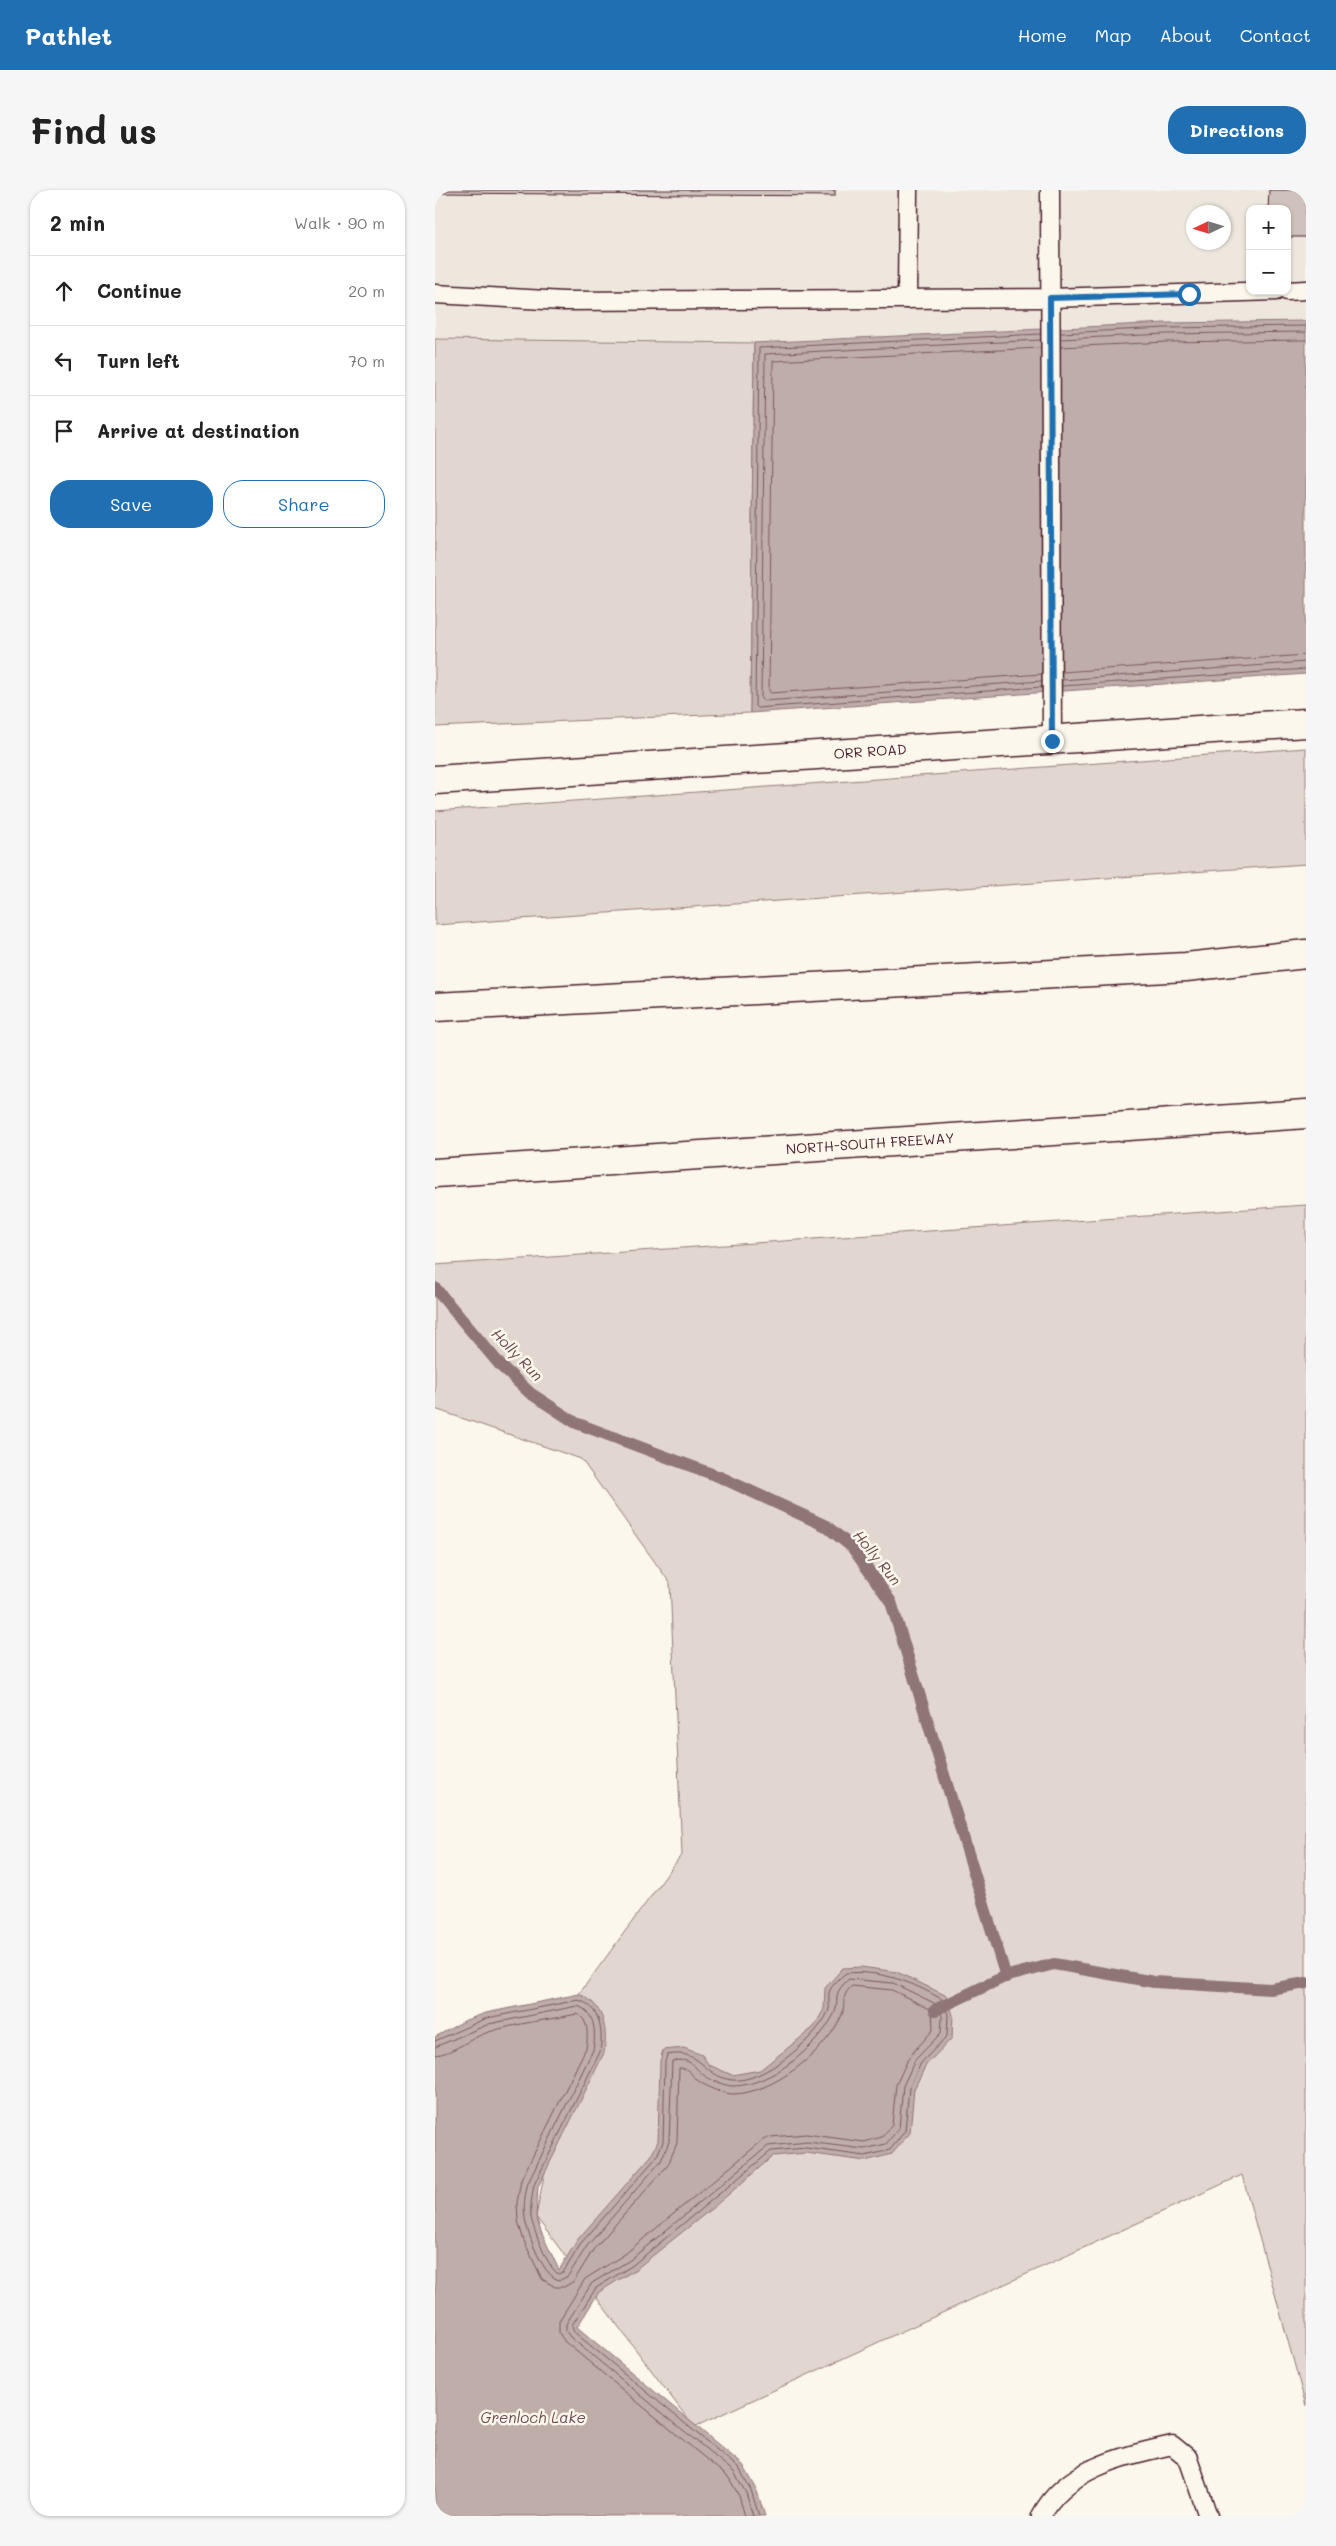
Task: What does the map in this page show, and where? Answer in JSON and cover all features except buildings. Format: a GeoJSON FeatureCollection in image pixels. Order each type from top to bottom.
{"type":"FeatureCollection","features":[{"type":"Feature","properties":{"kind":"main road","name":"ORR ROAD"},"geometry":{"type":"LineString","coordinates":[[435,780],[1306,723]]}},
{"type":"Feature","properties":{"kind":"main road"},"geometry":{"type":"LineString","coordinates":[[1186,967],[1306,954]]}},
{"type":"Feature","properties":{"kind":"main road"},"geometry":{"type":"LineString","coordinates":[[435,1006],[1306,962]]}},
{"type":"Feature","properties":{"kind":"main road","name":"NORTH-SOUTH FREEWAY"},"geometry":{"type":"LineString","coordinates":[[435,1173],[1306,1114]]}},
{"type":"Feature","properties":{"kind":"lane"},"geometry":{"type":"LineString","coordinates":[[907,299],[908,190]]}},
{"type":"Feature","properties":{"kind":"lane"},"geometry":{"type":"LineString","coordinates":[[1050,190],[1052,741]]}},
{"type":"Feature","properties":{"kind":"lane"},"geometry":{"type":"LineString","coordinates":[[1291,291],[1306,290]]}},
{"type":"Feature","properties":{"kind":"lane"},"geometry":{"type":"LineString","coordinates":[[435,294],[564,301],[1050,298],[1246,292]]}},
{"type":"Feature","properties":{"kind":"lane"},"geometry":{"type":"LineString","coordinates":[[1041,2516],[1059,2492],[1080,2474],[1116,2459],[1172,2445],[1187,2458],[1208,2516]]}},
{"type":"Feature","properties":{"kind":"shaded area"},"geometry":{"type":"Polygon","coordinates":[[[435,190],[1306,190],[1306,321],[1166,323],[754,343],[435,339],[435,190]]]}},
{"type":"Feature","properties":{"kind":"shaded area"},"geometry":{"type":"Polygon","coordinates":[[[435,339],[754,343],[750,713],[435,727],[435,339]]]}},
{"type":"Feature","properties":{"kind":"shaded area"},"geometry":{"type":"Polygon","coordinates":[[[1306,748],[1306,864],[435,925],[435,811],[1306,748]]]}},
{"type":"Feature","properties":{"kind":"shaded area"},"geometry":{"type":"Polygon","coordinates":[[[1306,1205],[1306,2406],[1242,2175],[694,2427],[536,2217],[579,1994],[682,1854],[670,1583],[581,1459],[435,1409],[435,1265],[1306,1205]]]}},
{"type":"Feature","properties":{"kind":"water"},"geometry":{"type":"Polygon","coordinates":[[[1306,321],[1306,674],[750,713],[754,343],[1166,323],[1306,321]]]}},
{"type":"Feature","properties":{"kind":"water","name":"Grenloch Lake"},"geometry":{"type":"Polygon","coordinates":[[[861,1967],[897,1972],[947,1996],[953,2015],[952,2038],[926,2065],[914,2089],[910,2133],[892,2154],[865,2161],[806,2153],[773,2156],[715,2206],[636,2269],[599,2292],[577,2327],[743,2465],[756,2488],[765,2516],[441,2516],[435,2512],[435,2037],[466,2020],[486,2013],[579,1994],[587,1998],[599,2011],[604,2026],[604,2053],[538,2187],[536,2217],[559,2270],[578,2239],[651,2156],[658,2141],[660,2061],[663,2050],[684,2048],[702,2055],[709,2065],[732,2075],[760,2070],[814,2027],[824,2009],[825,1988],[843,1968],[861,1967]]]}},
{"type":"Feature","properties":{"kind":"waterway","name":"Holly Run"},"geometry":{"type":"LineString","coordinates":[[435,1288],[501,1366],[530,1393],[576,1423],[720,1477],[826,1526],[852,1547],[891,1602],[1006,1977]]}},
{"type":"Feature","properties":{"kind":"waterway"},"geometry":{"type":"LineString","coordinates":[[935,2010],[1004,1977],[1054,1964],[1154,1982],[1270,1989],[1306,1983]]}},
{"type":"Feature","properties":{"kind":"route"},"geometry":{"type":"LineString","coordinates":[[1052,741],[1050,298],[1189,294]]}}]}
